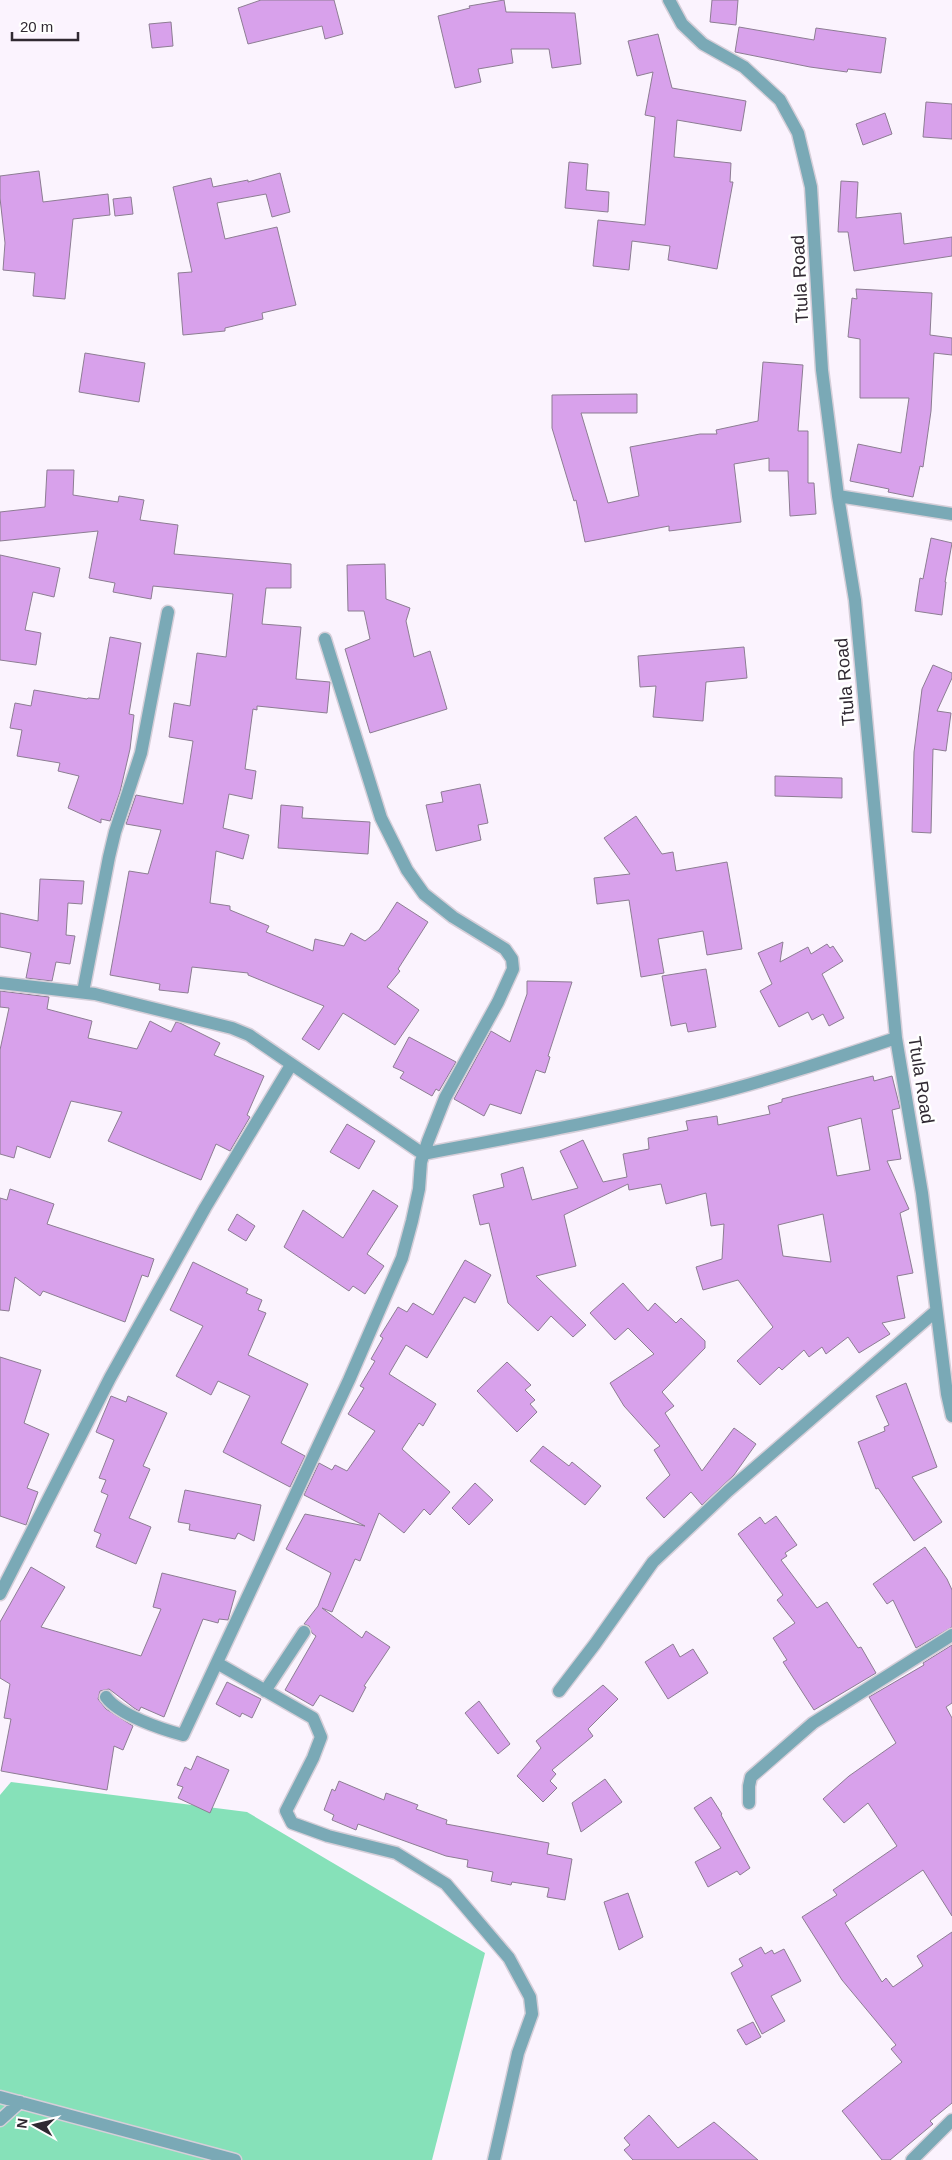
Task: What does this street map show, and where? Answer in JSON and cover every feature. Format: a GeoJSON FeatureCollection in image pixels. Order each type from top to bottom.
{"type":"FeatureCollection","features":[{"type":"Feature","properties":{"kind":"street","name":"Ttula Road"},"geometry":{"type":"LineString","coordinates":[[669,0],[682,24],[703,44],[744,67],[780,100],[798,133],[811,187],[822,370],[838,496],[855,600],[896,1038],[922,1193],[947,1394],[952,1416]]}},
{"type":"Feature","properties":{"kind":"street"},"geometry":{"type":"LineString","coordinates":[[838,496],[952,514]]}},
{"type":"Feature","properties":{"kind":"street"},"geometry":{"type":"LineString","coordinates":[[83,992],[113,841],[141,753],[168,612]]}},
{"type":"Feature","properties":{"kind":"street"},"geometry":{"type":"LineString","coordinates":[[106,1697],[112,1706],[166,1731],[184,1735],[349,1380],[402,1258],[417,1197],[423,1154],[445,1098],[509,980],[513,969],[512,959],[505,949],[453,917],[424,894],[407,870],[381,818],[325,639]]}},
{"type":"Feature","properties":{"kind":"street"},"geometry":{"type":"LineString","coordinates":[[0,983],[83,992],[232,1028],[248,1035],[423,1154],[601,1120],[707,1096],[793,1072],[896,1038]]}},
{"type":"Feature","properties":{"kind":"street"},"geometry":{"type":"LineString","coordinates":[[0,1594],[110,1378],[205,1208],[291,1065]]}},
{"type":"Feature","properties":{"kind":"street"},"geometry":{"type":"LineString","coordinates":[[559,1691],[653,1562],[728,1491],[936,1311]]}},
{"type":"Feature","properties":{"kind":"street"},"geometry":{"type":"LineString","coordinates":[[265,1691],[304,1632]]}},
{"type":"Feature","properties":{"kind":"street"},"geometry":{"type":"LineString","coordinates":[[749,1803],[751,1777],[813,1723],[952,1635]]}},
{"type":"Feature","properties":{"kind":"street"},"geometry":{"type":"LineString","coordinates":[[217,1663],[313,1718],[322,1737],[286,1811],[292,1823],[328,1836],[396,1853],[446,1884],[509,1958],[530,1997],[532,2014],[518,2054],[494,2160]]}},
{"type":"Feature","properties":{"kind":"street"},"geometry":{"type":"LineString","coordinates":[[0,2097],[235,2160]]}},
{"type":"Feature","properties":{"kind":"street"},"geometry":{"type":"LineString","coordinates":[[0,2120],[20,2102]]}},
{"type":"Feature","properties":{"kind":"street"},"geometry":{"type":"LineString","coordinates":[[912,2160],[952,2120]]}},
{"type":"Feature","properties":{"kind":"green space"},"geometry":{"type":"Polygon","coordinates":[[[11,1782],[247,1812],[485,1953],[432,2160],[0,2160],[0,1795],[11,1782]]]}},
{"type":"Feature","properties":{"kind":"building"},"geometry":{"type":"Polygon","coordinates":[[[261,0],[334,0],[343,34],[325,39],[322,26],[248,44],[238,8],[261,0]]]}},
{"type":"Feature","properties":{"kind":"building"},"geometry":{"type":"Polygon","coordinates":[[[504,0],[506,12],[575,13],[581,64],[552,68],[549,49],[511,49],[513,63],[478,69],[481,82],[455,88],[438,16],[470,8],[469,6],[504,0]]]}},
{"type":"Feature","properties":{"kind":"building"},"geometry":{"type":"Polygon","coordinates":[[[712,0],[738,0],[736,25],[710,22],[712,0]]]}},
{"type":"Feature","properties":{"kind":"building"},"geometry":{"type":"Polygon","coordinates":[[[171,22],[173,46],[152,48],[149,24],[171,22]]]}},
{"type":"Feature","properties":{"kind":"building"},"geometry":{"type":"Polygon","coordinates":[[[739,27],[814,40],[816,28],[886,38],[881,73],[848,69],[847,72],[810,67],[735,52],[739,27]]]}},
{"type":"Feature","properties":{"kind":"building"},"geometry":{"type":"Polygon","coordinates":[[[658,34],[672,88],[746,101],[741,131],[677,120],[674,157],[731,163],[730,182],[733,182],[717,269],[668,260],[670,246],[632,241],[629,270],[593,266],[598,220],[645,225],[655,117],[645,115],[653,72],[637,76],[628,41],[658,34]]]}},
{"type":"Feature","properties":{"kind":"building"},"geometry":{"type":"Polygon","coordinates":[[[926,102],[952,104],[952,139],[923,137],[926,102]]]}},
{"type":"Feature","properties":{"kind":"building"},"geometry":{"type":"Polygon","coordinates":[[[885,113],[892,134],[863,145],[856,124],[885,113]]]}},
{"type":"Feature","properties":{"kind":"building"},"geometry":{"type":"Polygon","coordinates":[[[569,162],[588,164],[586,190],[609,192],[608,212],[565,208],[569,162]]]}},
{"type":"Feature","properties":{"kind":"building"},"geometry":{"type":"Polygon","coordinates":[[[39,171],[43,202],[108,194],[110,215],[73,219],[65,299],[33,296],[35,273],[3,270],[5,243],[0,198],[0,176],[39,171]]]}},
{"type":"Feature","properties":{"kind":"building"},"geometry":{"type":"Polygon","coordinates":[[[280,173],[290,212],[272,217],[266,194],[217,203],[225,239],[277,227],[296,305],[262,313],[263,319],[225,328],[225,331],[183,335],[178,273],[192,272],[173,187],[211,178],[213,187],[248,180],[248,182],[280,173]]]}},
{"type":"Feature","properties":{"kind":"building"},"geometry":{"type":"Polygon","coordinates":[[[841,181],[858,182],[856,218],[901,213],[904,244],[952,237],[952,256],[854,271],[848,232],[838,232],[841,181]]]}},
{"type":"Feature","properties":{"kind":"building"},"geometry":{"type":"Polygon","coordinates":[[[131,197],[133,214],[115,216],[113,199],[131,197]]]}},
{"type":"Feature","properties":{"kind":"building"},"geometry":{"type":"Polygon","coordinates":[[[856,289],[932,293],[930,335],[952,338],[952,355],[934,353],[931,411],[923,467],[920,466],[913,497],[888,492],[889,489],[850,481],[858,444],[901,453],[909,398],[860,398],[860,339],[848,337],[852,298],[857,299],[856,289]]]}},
{"type":"Feature","properties":{"kind":"building"},"geometry":{"type":"Polygon","coordinates":[[[85,353],[145,363],[139,402],[79,392],[85,353]]]}},
{"type":"Feature","properties":{"kind":"building"},"geometry":{"type":"Polygon","coordinates":[[[763,362],[803,365],[798,431],[808,431],[808,483],[814,483],[816,514],[790,516],[788,471],[769,471],[769,458],[734,464],[741,522],[669,531],[669,526],[585,542],[576,500],[574,501],[552,428],[552,395],[637,394],[637,413],[581,413],[608,503],[639,496],[630,447],[700,434],[717,434],[716,430],[758,421],[763,362]]]}},
{"type":"Feature","properties":{"kind":"building"},"geometry":{"type":"Polygon","coordinates":[[[47,470],[74,470],[73,495],[118,502],[119,496],[144,500],[140,520],[178,525],[174,554],[291,564],[291,588],[266,588],[262,624],[301,627],[296,679],[330,682],[327,713],[257,706],[257,710],[253,709],[245,769],[256,771],[252,799],[229,794],[223,828],[249,835],[243,859],[216,851],[210,903],[230,906],[230,910],[269,926],[266,932],[313,951],[315,939],[344,946],[351,933],[365,941],[379,930],[397,902],[428,922],[398,969],[400,971],[387,987],[419,1010],[395,1045],[343,1013],[319,1050],[302,1039],[324,1006],[248,975],[248,973],[192,967],[188,993],[159,990],[160,984],[110,975],[129,871],[148,874],[161,830],[126,824],[136,795],[183,804],[193,741],[169,737],[174,703],[190,706],[197,653],[226,657],[233,594],[153,586],[151,599],[113,592],[115,583],[89,578],[98,531],[0,541],[0,512],[45,507],[47,470]]]}},
{"type":"Feature","properties":{"kind":"building"},"geometry":{"type":"Polygon","coordinates":[[[931,538],[952,543],[945,582],[942,615],[915,611],[920,578],[923,579],[931,538]]]}},
{"type":"Feature","properties":{"kind":"building"},"geometry":{"type":"Polygon","coordinates":[[[0,555],[60,568],[54,597],[33,592],[25,630],[41,633],[36,665],[0,660],[0,555]]]}},
{"type":"Feature","properties":{"kind":"building"},"geometry":{"type":"Polygon","coordinates":[[[385,564],[386,599],[410,608],[406,621],[414,657],[430,651],[447,709],[370,733],[345,649],[370,639],[364,611],[348,611],[347,565],[385,564]]]}},
{"type":"Feature","properties":{"kind":"building"},"geometry":{"type":"Polygon","coordinates":[[[110,637],[141,643],[129,714],[134,715],[130,749],[120,792],[110,821],[101,819],[101,823],[68,808],[79,776],[58,771],[60,763],[17,756],[22,730],[10,728],[15,703],[31,706],[34,690],[87,699],[99,699],[110,637]]]}},
{"type":"Feature","properties":{"kind":"building"},"geometry":{"type":"Polygon","coordinates":[[[744,647],[747,678],[706,682],[703,721],[653,717],[656,686],[640,687],[638,656],[744,647]]]}},
{"type":"Feature","properties":{"kind":"building"},"geometry":{"type":"Polygon","coordinates":[[[933,665],[952,673],[952,678],[937,711],[951,713],[946,751],[933,749],[931,833],[912,832],[914,752],[922,689],[933,665]]]}},
{"type":"Feature","properties":{"kind":"building"},"geometry":{"type":"Polygon","coordinates":[[[775,776],[842,778],[842,798],[775,796],[775,776]]]}},
{"type":"Feature","properties":{"kind":"building"},"geometry":{"type":"Polygon","coordinates":[[[480,784],[488,823],[478,825],[481,840],[436,851],[426,805],[443,802],[441,792],[480,784]]]}},
{"type":"Feature","properties":{"kind":"building"},"geometry":{"type":"Polygon","coordinates":[[[281,805],[303,807],[302,818],[370,822],[368,854],[278,848],[281,805]]]}},
{"type":"Feature","properties":{"kind":"building"},"geometry":{"type":"Polygon","coordinates":[[[636,816],[662,854],[673,852],[676,871],[727,862],[742,949],[707,955],[703,931],[658,939],[664,973],[641,977],[629,900],[597,904],[594,878],[630,874],[604,838],[636,816]]]}},
{"type":"Feature","properties":{"kind":"building"},"geometry":{"type":"Polygon","coordinates":[[[40,879],[84,881],[82,904],[68,903],[66,935],[75,936],[70,964],[56,962],[52,981],[26,978],[31,953],[0,947],[0,913],[38,921],[40,879]]]}},
{"type":"Feature","properties":{"kind":"building"},"geometry":{"type":"Polygon","coordinates":[[[783,942],[780,962],[808,947],[811,954],[827,944],[830,948],[833,946],[843,961],[822,974],[844,1018],[829,1026],[823,1014],[812,1020],[808,1012],[779,1027],[760,991],[772,984],[758,953],[783,942]]]}},
{"type":"Feature","properties":{"kind":"building"},"geometry":{"type":"Polygon","coordinates":[[[706,969],[716,1027],[688,1032],[686,1023],[671,1026],[662,976],[706,969]]]}},
{"type":"Feature","properties":{"kind":"building"},"geometry":{"type":"Polygon","coordinates":[[[527,981],[572,982],[548,1056],[550,1057],[545,1073],[536,1070],[521,1114],[490,1104],[484,1116],[454,1099],[491,1031],[510,1042],[527,994],[527,981]]]}},
{"type":"Feature","properties":{"kind":"building"},"geometry":{"type":"Polygon","coordinates":[[[0,991],[49,997],[47,1009],[92,1021],[88,1038],[137,1049],[150,1021],[171,1032],[176,1022],[180,1023],[220,1043],[214,1055],[264,1076],[247,1115],[250,1117],[230,1151],[216,1144],[201,1180],[108,1141],[122,1112],[71,1101],[50,1158],[17,1146],[14,1158],[0,1154],[0,1050],[9,1008],[0,1007],[0,991]]]}},
{"type":"Feature","properties":{"kind":"building"},"geometry":{"type":"Polygon","coordinates":[[[409,1037],[456,1062],[439,1091],[436,1089],[432,1096],[400,1078],[404,1072],[393,1067],[409,1037]]]}},
{"type":"Feature","properties":{"kind":"building"},"geometry":{"type":"Polygon","coordinates":[[[873,1076],[874,1081],[892,1076],[900,1108],[892,1110],[901,1159],[887,1161],[909,1209],[900,1213],[913,1273],[897,1276],[905,1318],[882,1323],[890,1334],[859,1353],[848,1337],[826,1354],[822,1347],[809,1357],[804,1350],[782,1370],[779,1367],[760,1385],[737,1361],[773,1327],[738,1280],[703,1290],[696,1267],[722,1259],[724,1224],[711,1226],[706,1193],[666,1204],[661,1184],[629,1190],[628,1184],[564,1215],[576,1266],[536,1276],[586,1325],[573,1337],[551,1316],[538,1331],[508,1303],[489,1223],[480,1225],[473,1195],[504,1187],[501,1174],[523,1167],[532,1200],[578,1188],[560,1151],[583,1140],[603,1182],[627,1177],[623,1154],[649,1149],[648,1138],[688,1130],[686,1121],[717,1116],[718,1125],[770,1114],[768,1106],[782,1102],[782,1099],[873,1076]],[[861,1118],[828,1127],[837,1176],[870,1170],[861,1118]],[[823,1214],[778,1225],[783,1256],[831,1262],[823,1214]]]}},
{"type":"Feature","properties":{"kind":"building"},"geometry":{"type":"Polygon","coordinates":[[[347,1124],[375,1141],[359,1169],[330,1152],[347,1124]]]}},
{"type":"Feature","properties":{"kind":"building"},"geometry":{"type":"Polygon","coordinates":[[[10,1189],[54,1204],[47,1224],[154,1259],[148,1277],[142,1275],[125,1322],[43,1291],[40,1296],[15,1277],[9,1311],[0,1310],[0,1198],[7,1200],[10,1189]]]}},
{"type":"Feature","properties":{"kind":"building"},"geometry":{"type":"Polygon","coordinates":[[[373,1190],[398,1206],[367,1254],[384,1266],[365,1294],[353,1286],[349,1291],[284,1247],[303,1210],[343,1238],[373,1190]]]}},
{"type":"Feature","properties":{"kind":"building"},"geometry":{"type":"Polygon","coordinates":[[[237,1214],[255,1226],[246,1241],[228,1230],[237,1214]]]}},
{"type":"Feature","properties":{"kind":"building"},"geometry":{"type":"Polygon","coordinates":[[[465,1260],[491,1275],[475,1303],[464,1297],[427,1358],[406,1345],[389,1374],[436,1404],[423,1426],[419,1423],[402,1449],[450,1492],[430,1515],[424,1509],[404,1533],[379,1513],[360,1561],[355,1559],[332,1612],[322,1608],[362,1638],[366,1631],[390,1647],[364,1686],[366,1687],[353,1712],[320,1695],[313,1706],[285,1690],[316,1636],[312,1633],[309,1626],[304,1624],[318,1606],[331,1573],[286,1549],[305,1514],[365,1526],[304,1495],[319,1463],[332,1470],[335,1465],[347,1471],[375,1431],[348,1414],[364,1388],[360,1386],[375,1361],[371,1359],[383,1338],[380,1336],[398,1307],[407,1312],[413,1303],[433,1315],[465,1260]]]}},
{"type":"Feature","properties":{"kind":"building"},"geometry":{"type":"Polygon","coordinates":[[[193,1262],[248,1289],[246,1293],[262,1300],[258,1310],[266,1313],[248,1355],[308,1384],[281,1443],[305,1456],[290,1487],[223,1452],[250,1396],[218,1381],[211,1395],[176,1376],[203,1326],[170,1310],[193,1262]]]}},
{"type":"Feature","properties":{"kind":"building"},"geometry":{"type":"Polygon","coordinates":[[[623,1283],[648,1311],[655,1303],[676,1323],[681,1318],[705,1341],[705,1348],[662,1392],[674,1406],[665,1413],[702,1471],[734,1428],[756,1444],[734,1475],[702,1505],[691,1492],[664,1518],[646,1498],[670,1475],[654,1450],[660,1446],[624,1406],[610,1383],[654,1354],[628,1328],[615,1340],[590,1313],[623,1283]]]}},
{"type":"Feature","properties":{"kind":"building"},"geometry":{"type":"Polygon","coordinates":[[[0,1357],[41,1370],[24,1423],[49,1434],[27,1488],[38,1492],[26,1525],[0,1516],[0,1357]]]}},
{"type":"Feature","properties":{"kind":"building"},"geometry":{"type":"Polygon","coordinates":[[[507,1362],[531,1385],[525,1390],[535,1400],[530,1404],[537,1412],[517,1432],[477,1391],[507,1362]]]}},
{"type":"Feature","properties":{"kind":"building"},"geometry":{"type":"Polygon","coordinates":[[[906,1383],[937,1467],[912,1477],[942,1522],[914,1541],[878,1488],[876,1489],[858,1442],[885,1431],[884,1427],[889,1425],[876,1396],[906,1383]]]}},
{"type":"Feature","properties":{"kind":"building"},"geometry":{"type":"Polygon","coordinates":[[[111,1396],[126,1402],[128,1396],[167,1413],[143,1466],[150,1469],[129,1518],[151,1527],[136,1564],[96,1547],[101,1534],[94,1531],[108,1495],[101,1492],[106,1480],[99,1478],[114,1440],[96,1432],[111,1396]]]}},
{"type":"Feature","properties":{"kind":"building"},"geometry":{"type":"Polygon","coordinates":[[[543,1446],[569,1466],[572,1462],[601,1486],[585,1505],[530,1461],[543,1446]]]}},
{"type":"Feature","properties":{"kind":"building"},"geometry":{"type":"Polygon","coordinates":[[[475,1483],[493,1500],[469,1525],[452,1508],[475,1483]]]}},
{"type":"Feature","properties":{"kind":"building"},"geometry":{"type":"Polygon","coordinates":[[[185,1490],[261,1505],[254,1541],[238,1533],[235,1539],[189,1530],[190,1524],[178,1522],[185,1490]]]}},
{"type":"Feature","properties":{"kind":"building"},"geometry":{"type":"Polygon","coordinates":[[[776,1516],[797,1545],[785,1553],[787,1556],[781,1560],[817,1608],[827,1602],[858,1648],[861,1647],[876,1673],[814,1710],[783,1662],[787,1660],[773,1638],[795,1623],[777,1600],[783,1595],[738,1534],[760,1517],[765,1524],[776,1516]]]}},
{"type":"Feature","properties":{"kind":"building"},"geometry":{"type":"Polygon","coordinates":[[[925,1547],[947,1579],[952,1590],[952,1627],[916,1648],[893,1600],[887,1604],[873,1584],[925,1547]]]}},
{"type":"Feature","properties":{"kind":"building"},"geometry":{"type":"Polygon","coordinates":[[[31,1567],[65,1587],[41,1627],[141,1656],[161,1609],[153,1607],[162,1573],[236,1591],[228,1620],[219,1619],[218,1623],[203,1619],[164,1717],[141,1707],[139,1711],[109,1689],[100,1691],[98,1699],[106,1709],[133,1726],[123,1750],[114,1746],[107,1790],[1,1771],[11,1719],[4,1718],[10,1684],[0,1678],[0,1622],[31,1567]]]}},
{"type":"Feature","properties":{"kind":"building"},"geometry":{"type":"Polygon","coordinates":[[[673,1644],[680,1657],[693,1649],[708,1673],[668,1699],[645,1662],[673,1644]]]}},
{"type":"Feature","properties":{"kind":"building"},"geometry":{"type":"Polygon","coordinates":[[[952,1645],[952,1703],[946,1707],[952,1718],[952,1916],[923,1870],[845,1923],[882,1982],[886,1978],[893,1987],[923,1966],[917,1956],[952,1932],[952,2103],[930,2121],[933,2124],[890,2160],[882,2160],[842,2111],[902,2062],[891,2049],[896,2045],[842,1980],[802,1917],[837,1895],[833,1890],[897,1846],[868,1803],[844,1823],[823,1799],[849,1776],[896,1743],[869,1697],[924,1665],[923,1663],[952,1645]]]}},
{"type":"Feature","properties":{"kind":"building"},"geometry":{"type":"Polygon","coordinates":[[[227,1682],[261,1699],[252,1718],[242,1713],[240,1717],[216,1704],[227,1682]]]}},
{"type":"Feature","properties":{"kind":"building"},"geometry":{"type":"Polygon","coordinates":[[[603,1685],[618,1699],[588,1729],[593,1736],[552,1770],[556,1774],[550,1781],[557,1788],[543,1802],[517,1776],[541,1748],[536,1741],[603,1685]]]}},
{"type":"Feature","properties":{"kind":"building"},"geometry":{"type":"Polygon","coordinates":[[[479,1701],[510,1744],[498,1754],[465,1713],[479,1701]]]}},
{"type":"Feature","properties":{"kind":"building"},"geometry":{"type":"Polygon","coordinates":[[[197,1756],[229,1770],[210,1813],[178,1798],[183,1787],[177,1785],[185,1767],[191,1770],[197,1756]]]}},
{"type":"Feature","properties":{"kind":"building"},"geometry":{"type":"Polygon","coordinates":[[[605,1779],[622,1802],[581,1832],[572,1803],[605,1779]]]}},
{"type":"Feature","properties":{"kind":"building"},"geometry":{"type":"Polygon","coordinates":[[[339,1781],[384,1800],[386,1793],[418,1805],[416,1809],[447,1820],[446,1824],[549,1843],[547,1854],[572,1859],[565,1900],[547,1897],[549,1888],[512,1882],[511,1885],[491,1881],[493,1872],[467,1867],[468,1860],[446,1856],[358,1824],[356,1830],[332,1820],[334,1815],[324,1810],[332,1789],[335,1791],[339,1781]]]}},
{"type":"Feature","properties":{"kind":"building"},"geometry":{"type":"Polygon","coordinates":[[[711,1797],[750,1868],[740,1875],[737,1871],[708,1887],[695,1862],[721,1848],[694,1808],[711,1797]]]}},
{"type":"Feature","properties":{"kind":"building"},"geometry":{"type":"Polygon","coordinates":[[[628,1893],[643,1937],[619,1950],[604,1902],[628,1893]]]}},
{"type":"Feature","properties":{"kind":"building"},"geometry":{"type":"Polygon","coordinates":[[[761,1947],[765,1954],[772,1950],[774,1954],[784,1949],[801,1981],[771,1996],[785,2021],[762,2034],[731,1973],[743,1966],[739,1959],[761,1947]]]}},
{"type":"Feature","properties":{"kind":"building"},"geometry":{"type":"Polygon","coordinates":[[[753,2022],[761,2037],[746,2045],[737,2030],[753,2022]]]}},
{"type":"Feature","properties":{"kind":"building"},"geometry":{"type":"Polygon","coordinates":[[[649,2115],[678,2148],[714,2122],[758,2160],[633,2160],[624,2150],[630,2145],[624,2138],[649,2115]]]}}]}
